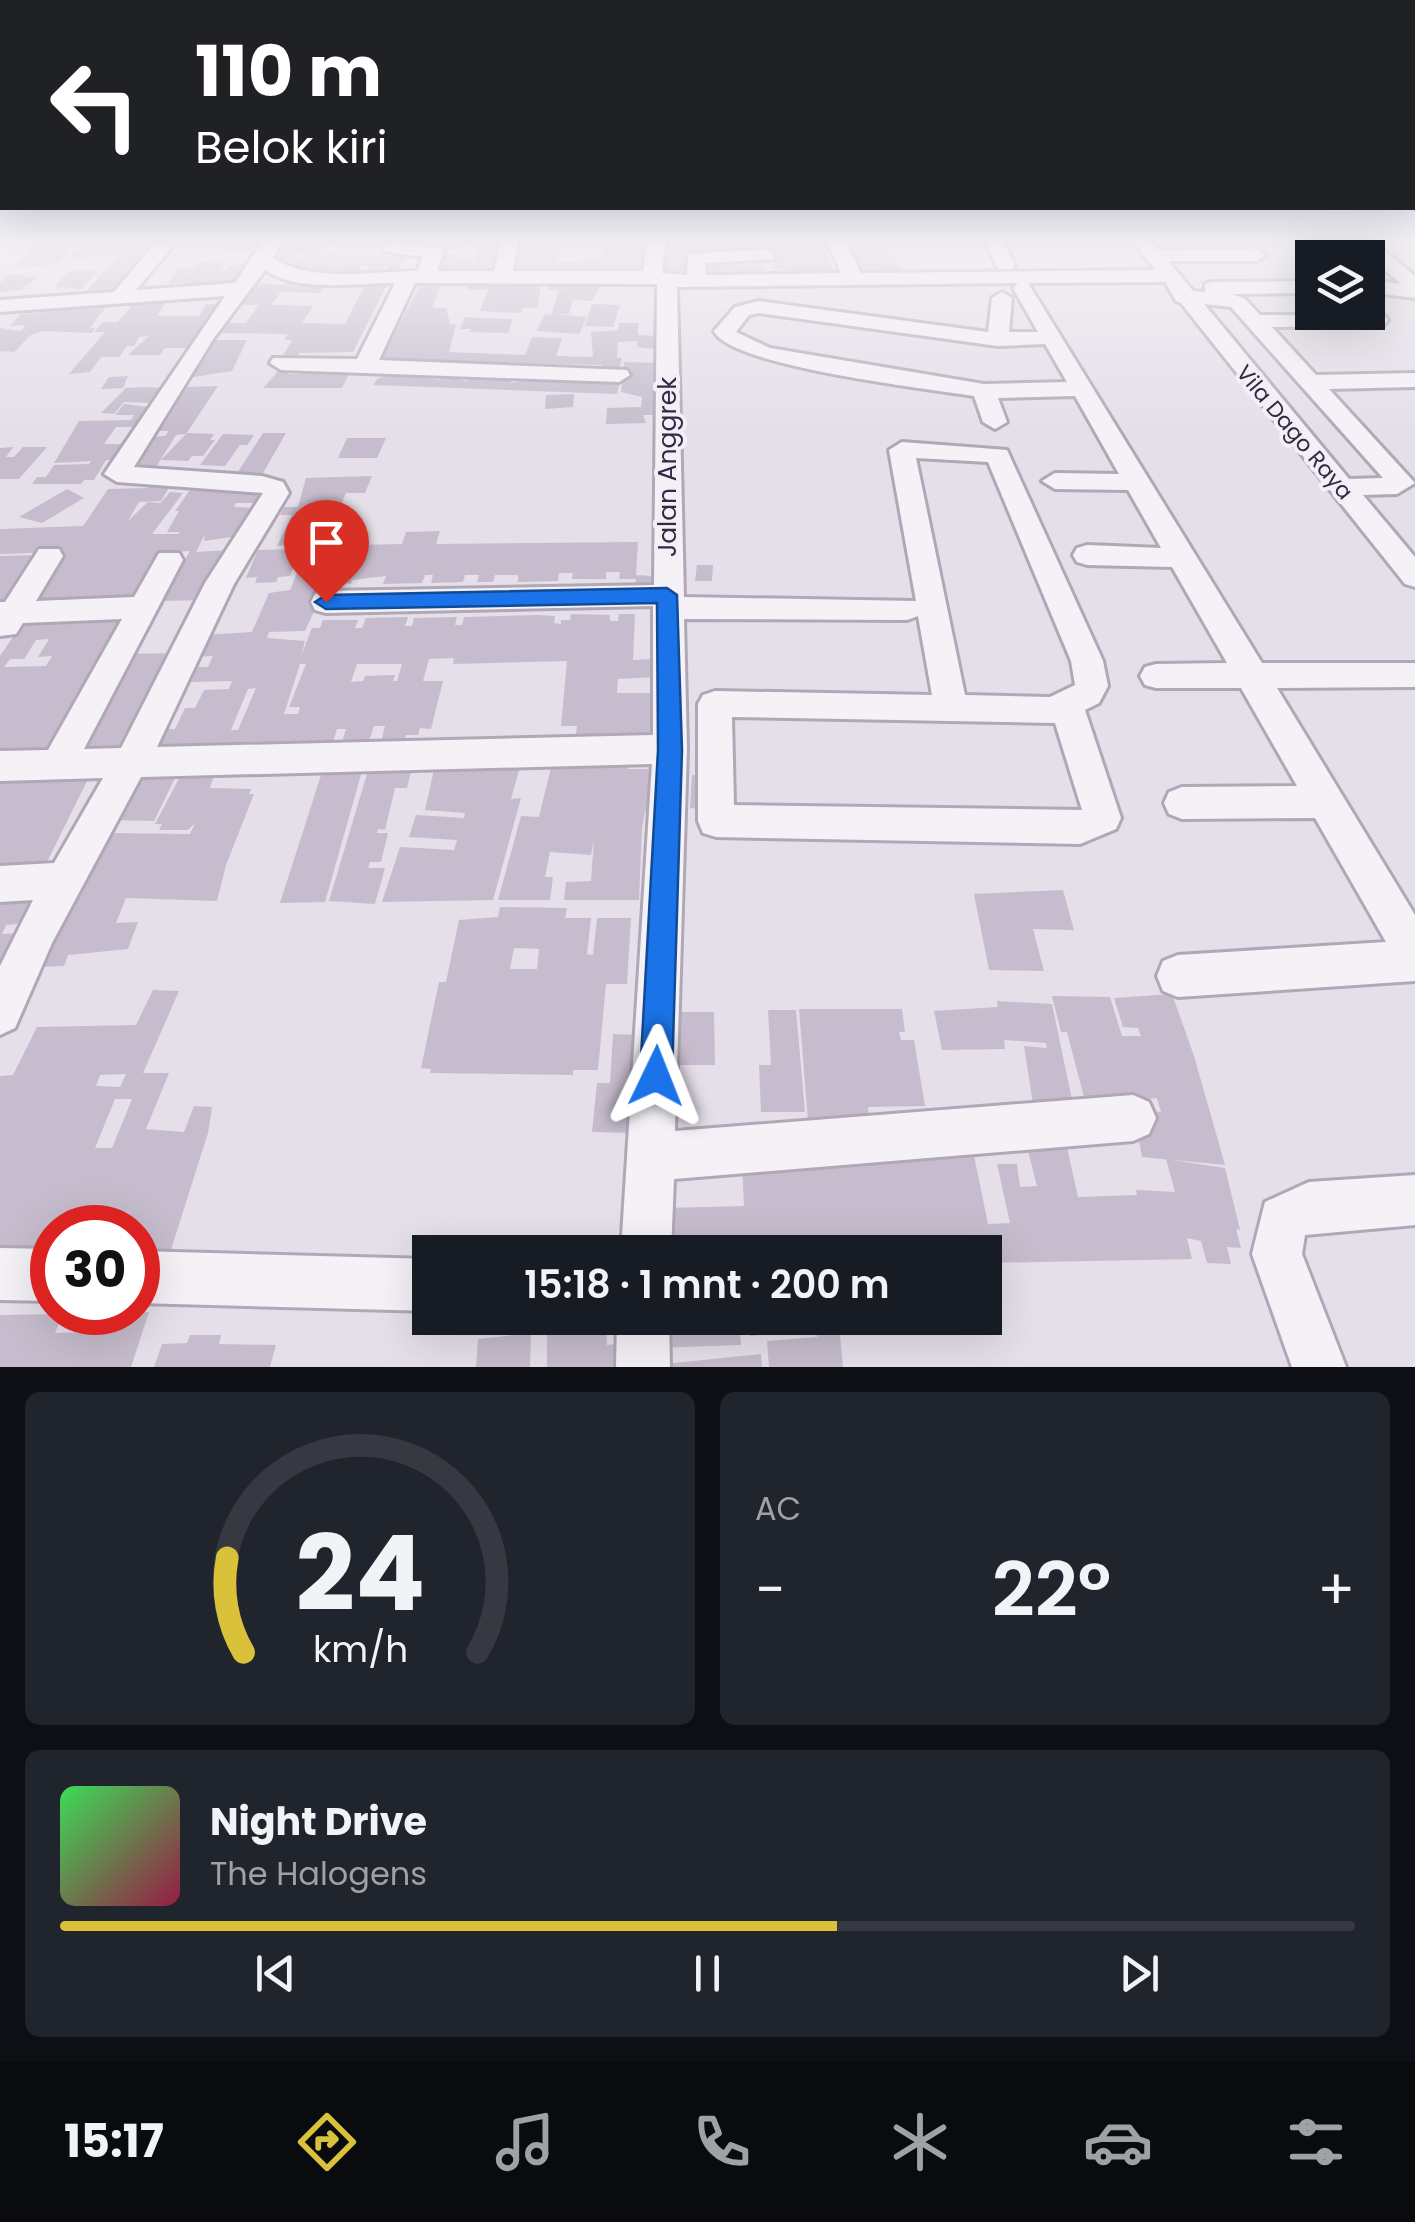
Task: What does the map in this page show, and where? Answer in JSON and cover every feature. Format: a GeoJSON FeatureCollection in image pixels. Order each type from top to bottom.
{"type":"FeatureCollection","features":[{"type":"Feature","properties":{"kind":"street"},"geometry":{"type":"LineString","coordinates":[[0,306],[39,303]]}},
{"type":"Feature","properties":{"kind":"street"},"geometry":{"type":"LineString","coordinates":[[0,1012],[38,929],[131,763],[220,583],[276,493],[274,488],[262,484],[118,474],[229,303]]}},
{"type":"Feature","properties":{"kind":"street"},"geometry":{"type":"LineString","coordinates":[[366,364],[402,303]]}},
{"type":"Feature","properties":{"kind":"street","name":"Jalan Anggrek"},"geometry":{"type":"LineString","coordinates":[[647,1235],[670,758],[667,601],[672,303]]}},
{"type":"Feature","properties":{"kind":"street"},"geometry":{"type":"LineString","coordinates":[[998,340],[1010,303]]}},
{"type":"Feature","properties":{"kind":"street"},"geometry":{"type":"LineString","coordinates":[[1026,303],[1053,338],[1415,954]]}},
{"type":"Feature","properties":{"kind":"street","name":"Vila Dago Raya"},"geometry":{"type":"LineString","coordinates":[[1188,303],[1415,577]]}},
{"type":"Feature","properties":{"kind":"street"},"geometry":{"type":"LineString","coordinates":[[1233,303],[1256,321],[1402,483],[1340,486]]}},
{"type":"Feature","properties":{"kind":"street"},"geometry":{"type":"LineString","coordinates":[[1053,338],[998,340],[759,308],[742,311],[725,330],[728,338],[765,354],[902,377],[901,388],[905,392],[990,408],[1083,389]]}},
{"type":"Feature","properties":{"kind":"street"},"geometry":{"type":"LineString","coordinates":[[1256,321],[1295,321]]}},
{"type":"Feature","properties":{"kind":"street"},"geometry":{"type":"LineString","coordinates":[[281,363],[619,375]]}},
{"type":"Feature","properties":{"kind":"street"},"geometry":{"type":"LineString","coordinates":[[1312,382],[1415,380]]}},
{"type":"Feature","properties":{"kind":"street"},"geometry":{"type":"LineString","coordinates":[[951,708],[902,450],[998,455],[1093,677],[1088,694],[1053,710],[715,704],[716,820],[1080,828],[1103,818],[1067,706]]}},
{"type":"Feature","properties":{"kind":"street"},"geometry":{"type":"LineString","coordinates":[[1055,481],[1137,482]]}},
{"type":"Feature","properties":{"kind":"street"},"geometry":{"type":"LineString","coordinates":[[1087,555],[1182,558]]}},
{"type":"Feature","properties":{"kind":"street"},"geometry":{"type":"LineString","coordinates":[[5,620],[49,556]]}},
{"type":"Feature","properties":{"kind":"street"},"geometry":{"type":"LineString","coordinates":[[58,765],[169,560]]}},
{"type":"Feature","properties":{"kind":"street"},"geometry":{"type":"LineString","coordinates":[[326,602],[667,601],[906,609]]}},
{"type":"Feature","properties":{"kind":"street"},"geometry":{"type":"LineString","coordinates":[[5,620],[143,607]]}},
{"type":"Feature","properties":{"kind":"street"},"geometry":{"type":"LineString","coordinates":[[1156,676],[1415,675]]}},
{"type":"Feature","properties":{"kind":"street"},"geometry":{"type":"LineString","coordinates":[[0,766],[670,758],[715,766]]}},
{"type":"Feature","properties":{"kind":"street"},"geometry":{"type":"LineString","coordinates":[[1182,803],[1326,802]]}},
{"type":"Feature","properties":{"kind":"street"},"geometry":{"type":"LineString","coordinates":[[0,884],[66,880]]}},
{"type":"Feature","properties":{"kind":"street"},"geometry":{"type":"LineString","coordinates":[[1178,976],[1415,961]]}},
{"type":"Feature","properties":{"kind":"street"},"geometry":{"type":"LineString","coordinates":[[652,1156],[1133,1118]]}},
{"type":"Feature","properties":{"kind":"street"},"geometry":{"type":"LineString","coordinates":[[1319,1367],[1277,1254],[1283,1220],[1309,1207],[1415,1200]]}},
{"type":"Feature","properties":{"kind":"street"},"geometry":{"type":"LineString","coordinates":[[0,1274],[30,1274]]}},
{"type":"Feature","properties":{"kind":"street"},"geometry":{"type":"LineString","coordinates":[[160,1278],[412,1284]]}},
{"type":"Feature","properties":{"kind":"street"},"geometry":{"type":"LineString","coordinates":[[643,1335],[644,1367]]}},
{"type":"Feature","properties":{"kind":"building"},"geometry":{"type":"Polygon","coordinates":[[[109,303],[90,328],[95,328],[92,333],[42,331],[31,335],[14,352],[0,351],[0,328],[21,331],[25,325],[10,326],[21,314],[40,313],[45,307],[109,303]]]}},
{"type":"Feature","properties":{"kind":"building"},"geometry":{"type":"Polygon","coordinates":[[[134,303],[165,303],[157,316],[199,316],[206,304],[217,304],[210,315],[215,315],[186,348],[165,348],[160,355],[128,355],[149,336],[139,337],[119,357],[101,357],[90,372],[69,374],[105,332],[94,332],[103,322],[118,322],[134,303]]]}},
{"type":"Feature","properties":{"kind":"building"},"geometry":{"type":"Polygon","coordinates":[[[273,303],[313,306],[302,323],[345,324],[356,303],[378,303],[353,352],[299,353],[296,359],[283,356],[292,340],[284,340],[288,334],[214,333],[222,323],[246,323],[259,305],[232,305],[273,303]]]}},
{"type":"Feature","properties":{"kind":"building"},"geometry":{"type":"Polygon","coordinates":[[[411,303],[434,303],[432,308],[446,308],[450,324],[456,324],[449,352],[525,355],[532,337],[562,338],[556,356],[593,357],[591,332],[618,330],[619,323],[638,323],[638,335],[659,336],[656,349],[637,347],[638,341],[618,342],[617,358],[622,358],[619,369],[601,368],[602,365],[381,360],[411,303]]]}},
{"type":"Feature","properties":{"kind":"building"},"geometry":{"type":"Polygon","coordinates":[[[483,303],[538,303],[537,308],[523,308],[521,313],[480,311],[483,303]]]}},
{"type":"Feature","properties":{"kind":"building"},"geometry":{"type":"Polygon","coordinates":[[[555,303],[572,303],[569,314],[555,314],[587,317],[579,334],[536,331],[545,314],[551,315],[555,303]]]}},
{"type":"Feature","properties":{"kind":"building"},"geometry":{"type":"Polygon","coordinates":[[[592,304],[620,305],[613,327],[585,326],[592,304]]]}},
{"type":"Feature","properties":{"kind":"building"},"geometry":{"type":"Polygon","coordinates":[[[465,317],[513,319],[508,333],[470,332],[471,329],[460,329],[465,317]]]}},
{"type":"Feature","properties":{"kind":"building"},"geometry":{"type":"Polygon","coordinates":[[[209,340],[247,340],[232,371],[187,378],[209,340]]]}},
{"type":"Feature","properties":{"kind":"building"},"geometry":{"type":"Polygon","coordinates":[[[624,362],[661,363],[659,374],[655,374],[656,415],[643,415],[646,423],[606,424],[607,408],[641,407],[642,397],[621,392],[624,362]]]}},
{"type":"Feature","properties":{"kind":"building"},"geometry":{"type":"Polygon","coordinates":[[[281,368],[292,368],[288,374],[338,374],[341,368],[352,368],[342,388],[263,388],[281,368]]]}},
{"type":"Feature","properties":{"kind":"building"},"geometry":{"type":"Polygon","coordinates":[[[407,373],[439,380],[441,376],[467,381],[468,377],[487,375],[513,376],[511,383],[540,377],[567,378],[565,383],[620,382],[617,394],[373,385],[378,378],[407,373]]]}},
{"type":"Feature","properties":{"kind":"building"},"geometry":{"type":"Polygon","coordinates":[[[128,376],[123,388],[101,389],[109,377],[128,376]]]}},
{"type":"Feature","properties":{"kind":"building"},"geometry":{"type":"Polygon","coordinates":[[[218,386],[186,434],[176,435],[153,472],[124,473],[149,437],[165,436],[169,431],[154,431],[181,387],[218,386]]]}},
{"type":"Feature","properties":{"kind":"building"},"geometry":{"type":"Polygon","coordinates":[[[126,388],[168,388],[156,403],[124,402],[114,414],[101,413],[126,388]]]}},
{"type":"Feature","properties":{"kind":"building"},"geometry":{"type":"Polygon","coordinates":[[[574,394],[573,407],[545,409],[546,395],[574,394]]]}},
{"type":"Feature","properties":{"kind":"building"},"geometry":{"type":"Polygon","coordinates":[[[124,404],[157,408],[143,427],[116,427],[104,444],[132,444],[122,460],[106,460],[94,480],[81,484],[32,484],[37,477],[46,477],[54,465],[89,464],[91,461],[54,463],[79,421],[131,420],[134,415],[115,415],[124,404]]]}},
{"type":"Feature","properties":{"kind":"building"},"geometry":{"type":"Polygon","coordinates":[[[187,433],[214,434],[210,440],[215,440],[203,456],[192,456],[188,461],[161,460],[187,433]]]}},
{"type":"Feature","properties":{"kind":"building"},"geometry":{"type":"Polygon","coordinates":[[[263,433],[286,433],[259,480],[234,478],[263,433]]]}},
{"type":"Feature","properties":{"kind":"building"},"geometry":{"type":"Polygon","coordinates":[[[223,434],[254,435],[247,445],[240,445],[225,466],[200,465],[223,434]]]}},
{"type":"Feature","properties":{"kind":"building"},"geometry":{"type":"Polygon","coordinates":[[[347,438],[386,438],[377,458],[338,458],[347,438]]]}},
{"type":"Feature","properties":{"kind":"building"},"geometry":{"type":"Polygon","coordinates":[[[13,447],[6,457],[14,457],[23,447],[47,447],[19,479],[0,479],[0,448],[13,447]]]}},
{"type":"Feature","properties":{"kind":"building"},"geometry":{"type":"Polygon","coordinates":[[[372,476],[365,493],[346,493],[337,514],[355,515],[347,534],[339,534],[337,541],[277,546],[292,515],[280,515],[284,507],[298,507],[306,478],[372,476]]]}},
{"type":"Feature","properties":{"kind":"building"},"geometry":{"type":"Polygon","coordinates":[[[150,483],[172,483],[161,501],[139,502],[128,521],[148,502],[160,503],[157,507],[170,492],[183,493],[152,534],[180,532],[167,532],[179,511],[175,511],[193,486],[266,488],[262,503],[236,503],[234,507],[259,508],[245,535],[204,541],[205,534],[196,552],[230,550],[204,600],[161,601],[190,551],[162,553],[139,598],[31,603],[63,552],[0,554],[0,529],[83,526],[108,489],[147,488],[150,483]]]}},
{"type":"Feature","properties":{"kind":"building"},"geometry":{"type":"Polygon","coordinates":[[[67,489],[84,498],[42,523],[19,517],[67,489]]]}},
{"type":"Feature","properties":{"kind":"building"},"geometry":{"type":"Polygon","coordinates":[[[440,531],[436,544],[638,542],[636,575],[652,576],[652,584],[635,586],[636,579],[619,579],[620,572],[606,572],[606,579],[572,579],[573,573],[559,573],[558,581],[518,582],[518,575],[495,575],[493,582],[477,582],[479,575],[465,575],[463,582],[431,583],[433,575],[425,575],[422,583],[383,584],[386,576],[352,580],[351,584],[328,581],[305,631],[269,632],[267,638],[305,641],[301,656],[312,628],[320,628],[323,620],[358,620],[355,628],[362,628],[366,618],[408,617],[405,626],[412,626],[414,618],[457,617],[455,625],[462,625],[464,617],[538,615],[555,616],[554,623],[561,624],[561,620],[570,620],[571,614],[610,615],[610,621],[618,621],[619,614],[635,614],[633,660],[657,659],[657,677],[618,679],[617,693],[656,693],[655,742],[575,743],[577,726],[561,726],[567,661],[453,664],[454,658],[429,659],[423,681],[443,681],[431,729],[420,728],[418,735],[406,735],[404,745],[380,746],[385,726],[374,726],[369,741],[342,742],[346,729],[337,729],[331,748],[143,755],[156,730],[175,729],[185,708],[195,708],[204,690],[229,689],[232,681],[191,682],[198,667],[208,667],[213,656],[192,657],[201,635],[252,632],[269,593],[290,590],[308,546],[402,544],[406,532],[440,531]],[[300,664],[284,714],[298,714],[300,707],[289,707],[306,664],[300,664]],[[357,664],[351,682],[363,681],[365,676],[395,675],[393,681],[397,681],[402,664],[357,664]],[[256,688],[248,689],[231,730],[238,730],[256,688]]]}},
{"type":"Feature","properties":{"kind":"building"},"geometry":{"type":"Polygon","coordinates":[[[301,549],[290,576],[278,577],[276,582],[255,583],[257,577],[246,578],[258,550],[301,549]]]}},
{"type":"Feature","properties":{"kind":"building"},"geometry":{"type":"Polygon","coordinates":[[[38,555],[7,599],[0,599],[0,556],[38,555]]]}},
{"type":"Feature","properties":{"kind":"building"},"geometry":{"type":"Polygon","coordinates":[[[697,565],[713,565],[712,581],[695,581],[697,565]]]}},
{"type":"Feature","properties":{"kind":"building"},"geometry":{"type":"Polygon","coordinates":[[[129,615],[51,753],[0,755],[0,656],[26,618],[129,615]],[[49,639],[36,640],[24,659],[10,659],[4,667],[46,666],[52,656],[38,657],[49,639]]]}},
{"type":"Feature","properties":{"kind":"building"},"geometry":{"type":"Polygon","coordinates":[[[179,653],[129,750],[75,750],[129,654],[179,653]]]}},
{"type":"Feature","properties":{"kind":"building"},"geometry":{"type":"Polygon","coordinates":[[[630,758],[628,769],[657,769],[656,812],[645,811],[642,828],[639,900],[564,900],[566,882],[591,881],[594,839],[591,855],[550,852],[545,877],[553,877],[550,900],[498,900],[521,816],[539,817],[553,759],[630,758]]]}},
{"type":"Feature","properties":{"kind":"building"},"geometry":{"type":"Polygon","coordinates":[[[522,760],[511,799],[521,798],[493,900],[382,902],[400,847],[454,850],[457,840],[409,837],[416,815],[464,818],[465,813],[425,810],[436,761],[522,760]]]}},
{"type":"Feature","properties":{"kind":"building"},"geometry":{"type":"Polygon","coordinates":[[[413,763],[407,788],[395,788],[385,830],[378,829],[377,833],[388,833],[381,862],[370,862],[368,868],[385,868],[375,904],[329,901],[370,764],[413,763]]]}},
{"type":"Feature","properties":{"kind":"building"},"geometry":{"type":"Polygon","coordinates":[[[184,769],[216,769],[210,788],[251,789],[249,794],[254,794],[226,865],[217,901],[126,898],[116,923],[138,922],[128,949],[68,955],[64,966],[38,967],[104,833],[190,834],[195,823],[188,830],[159,830],[162,824],[155,824],[184,769]]]}},
{"type":"Feature","properties":{"kind":"building"},"geometry":{"type":"Polygon","coordinates":[[[147,770],[179,770],[154,821],[112,820],[126,792],[135,792],[147,770]]]}},
{"type":"Feature","properties":{"kind":"building"},"geometry":{"type":"Polygon","coordinates":[[[362,771],[325,902],[280,903],[322,772],[362,771]]]}},
{"type":"Feature","properties":{"kind":"building"},"geometry":{"type":"Polygon","coordinates":[[[90,775],[43,870],[0,871],[0,779],[90,775]]]}},
{"type":"Feature","properties":{"kind":"building"},"geometry":{"type":"Polygon","coordinates":[[[692,775],[705,776],[700,809],[690,808],[692,775]]]}},
{"type":"Feature","properties":{"kind":"building"},"geometry":{"type":"Polygon","coordinates":[[[1063,890],[1074,930],[1033,929],[1044,971],[989,970],[974,894],[1063,890]]]}},
{"type":"Feature","properties":{"kind":"building"},"geometry":{"type":"Polygon","coordinates":[[[38,898],[27,923],[6,925],[2,934],[22,933],[0,980],[0,900],[38,898]]]}},
{"type":"Feature","properties":{"kind":"building"},"geometry":{"type":"Polygon","coordinates":[[[500,907],[567,908],[565,918],[591,918],[587,954],[593,955],[597,918],[631,918],[627,984],[606,984],[598,1070],[573,1070],[573,1075],[430,1073],[431,1069],[421,1068],[439,982],[446,982],[459,920],[498,917],[500,907]],[[514,948],[510,969],[537,969],[539,949],[514,948]]]}},
{"type":"Feature","properties":{"kind":"building"},"geometry":{"type":"Polygon","coordinates":[[[153,990],[179,991],[143,1073],[169,1073],[146,1129],[184,1132],[194,1106],[212,1107],[208,1133],[168,1259],[160,1258],[160,1205],[30,1205],[30,1255],[0,1256],[0,1076],[13,1075],[37,1027],[136,1025],[153,990]],[[126,1074],[100,1075],[96,1086],[120,1087],[126,1074]],[[115,1099],[95,1148],[112,1148],[132,1099],[115,1099]]]}},
{"type":"Feature","properties":{"kind":"building"},"geometry":{"type":"Polygon","coordinates":[[[1172,994],[1225,1165],[1142,1157],[1137,1129],[1148,1111],[1161,1112],[1157,1098],[1086,1105],[1067,1032],[1061,1032],[1052,996],[1110,997],[1122,1036],[1141,1036],[1138,1028],[1123,1027],[1114,998],[1172,994]]]}},
{"type":"Feature","properties":{"kind":"building"},"geometry":{"type":"Polygon","coordinates":[[[997,1001],[1052,1004],[1075,1114],[1034,1110],[1024,1046],[1047,1048],[1046,1043],[1004,1040],[1005,1049],[942,1050],[934,1011],[998,1007],[997,1001]]]}},
{"type":"Feature","properties":{"kind":"building"},"geometry":{"type":"Polygon","coordinates":[[[799,1009],[902,1009],[905,1032],[899,1032],[901,1040],[914,1040],[925,1106],[868,1107],[870,1131],[809,1133],[799,1009]]]}},
{"type":"Feature","properties":{"kind":"building"},"geometry":{"type":"Polygon","coordinates":[[[768,1010],[796,1010],[805,1112],[761,1112],[759,1065],[771,1065],[768,1010]]]}},
{"type":"Feature","properties":{"kind":"building"},"geometry":{"type":"Polygon","coordinates":[[[677,1012],[714,1012],[715,1065],[675,1065],[677,1012]]]}},
{"type":"Feature","properties":{"kind":"building"},"geometry":{"type":"Polygon","coordinates":[[[613,1034],[640,1035],[634,1133],[592,1132],[597,1083],[610,1083],[613,1034]]]}},
{"type":"Feature","properties":{"kind":"building"},"geometry":{"type":"Polygon","coordinates":[[[1064,1134],[1078,1197],[1137,1195],[1136,1190],[1175,1192],[1166,1159],[1225,1168],[1241,1248],[1227,1247],[1231,1264],[1207,1263],[1201,1241],[1187,1238],[1192,1259],[1002,1263],[1002,1235],[665,1235],[666,1208],[744,1206],[742,1164],[970,1136],[988,1224],[1010,1223],[997,1164],[1017,1164],[1020,1187],[1037,1186],[1024,1136],[1064,1134]]]}},
{"type":"Feature","properties":{"kind":"building"},"geometry":{"type":"Polygon","coordinates":[[[0,1315],[30,1315],[30,1335],[141,1335],[131,1367],[0,1367],[0,1315]]]}},
{"type":"Feature","properties":{"kind":"building"},"geometry":{"type":"Polygon","coordinates":[[[190,1335],[221,1335],[219,1344],[276,1345],[270,1367],[154,1367],[162,1344],[187,1343],[190,1335]]]}},
{"type":"Feature","properties":{"kind":"building"},"geometry":{"type":"Polygon","coordinates":[[[531,1335],[530,1367],[476,1367],[478,1339],[531,1335]]]}},
{"type":"Feature","properties":{"kind":"building"},"geometry":{"type":"Polygon","coordinates":[[[547,1335],[607,1335],[607,1345],[623,1343],[622,1367],[547,1367],[547,1335]]]}},
{"type":"Feature","properties":{"kind":"building"},"geometry":{"type":"Polygon","coordinates":[[[656,1335],[740,1335],[741,1345],[656,1348],[656,1335]]]}},
{"type":"Feature","properties":{"kind":"building"},"geometry":{"type":"Polygon","coordinates":[[[840,1335],[843,1367],[769,1367],[767,1341],[840,1335]]]}},
{"type":"Feature","properties":{"kind":"building"},"geometry":{"type":"Polygon","coordinates":[[[761,1354],[762,1367],[665,1364],[761,1354]]]}},
{"type":"Feature","properties":{"kind":"route"},"geometry":{"type":"LineString","coordinates":[[326,602],[667,595],[670,750],[656,1076]]}}]}
